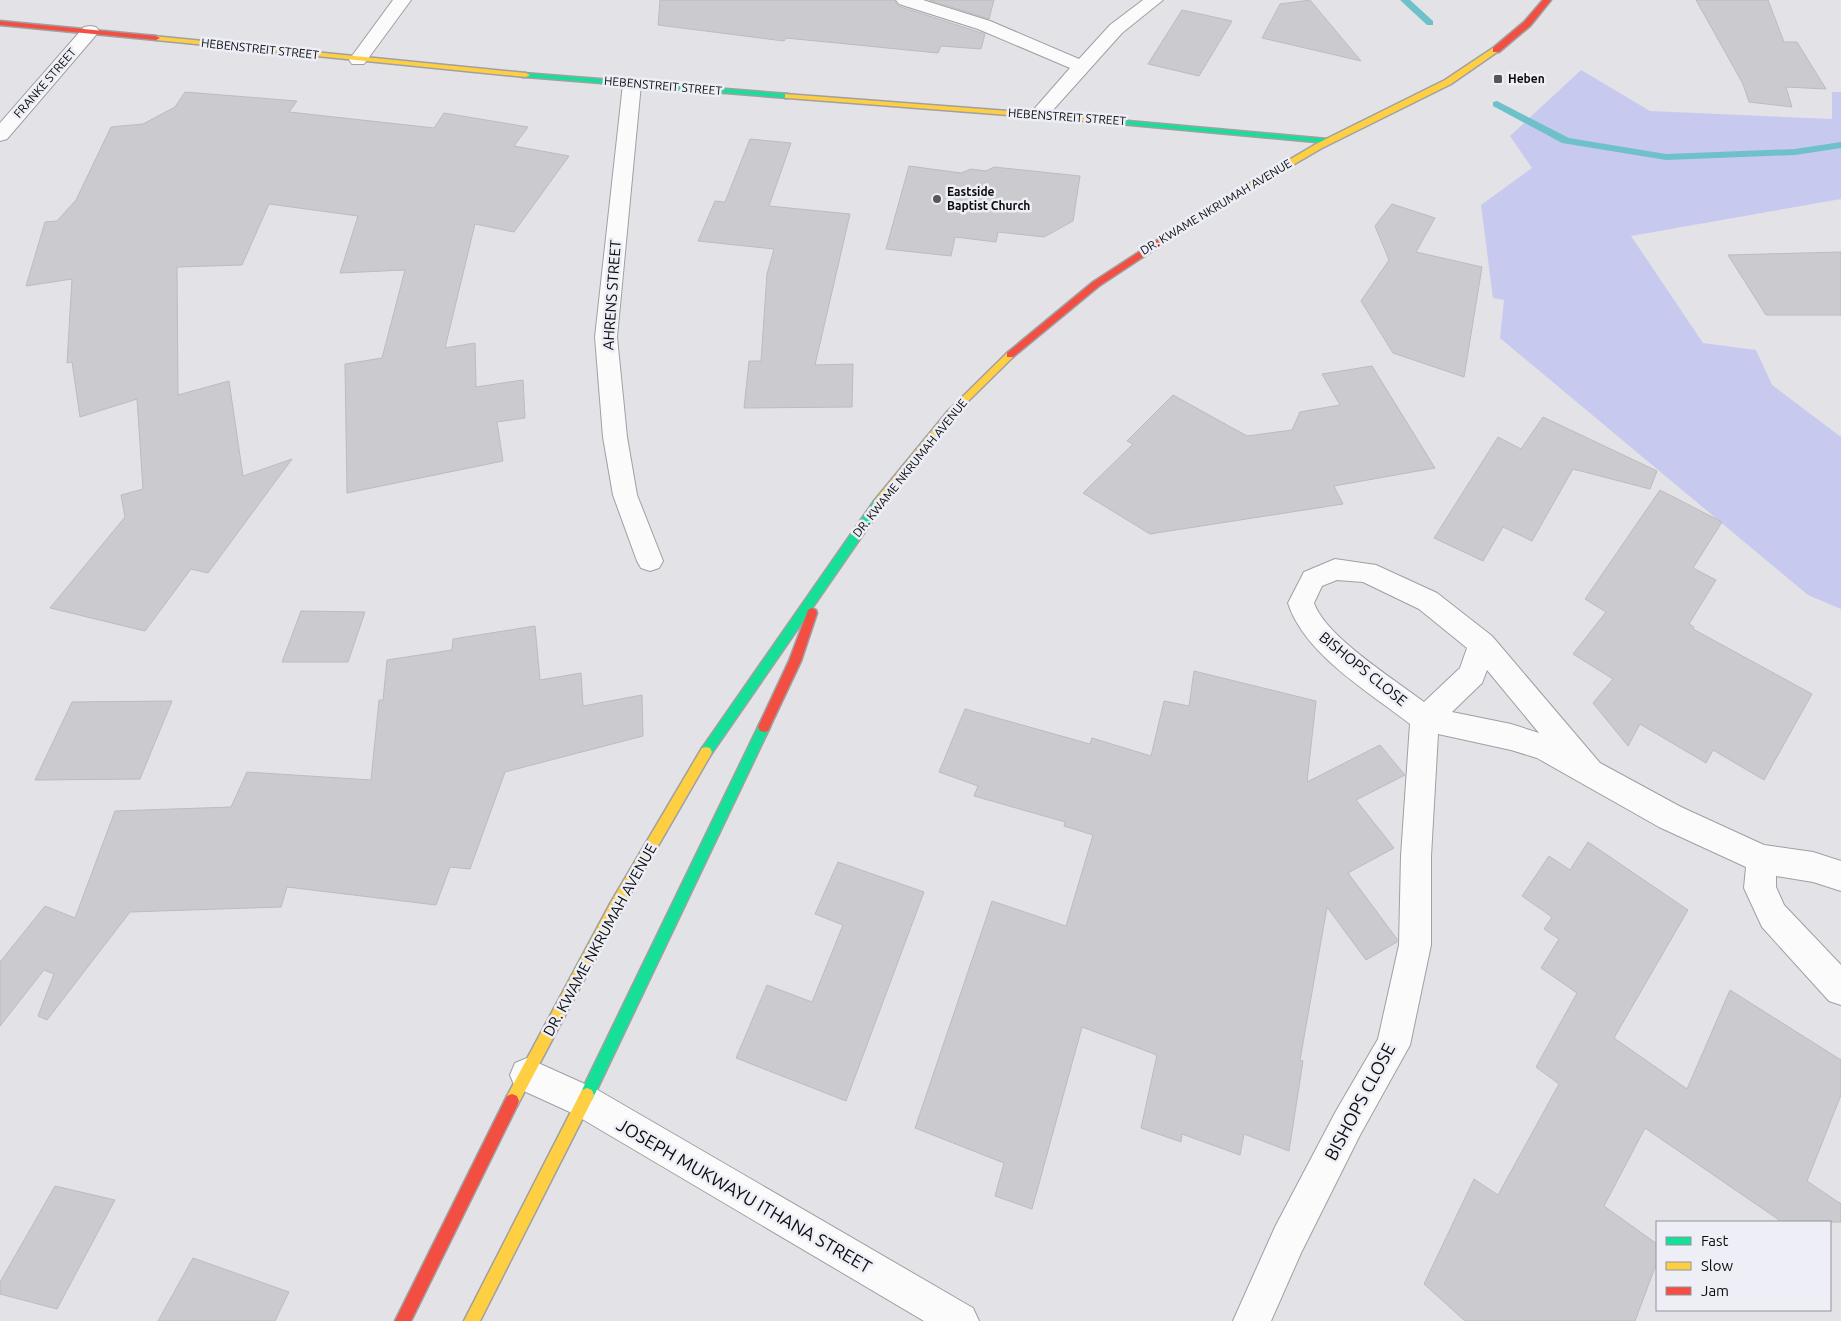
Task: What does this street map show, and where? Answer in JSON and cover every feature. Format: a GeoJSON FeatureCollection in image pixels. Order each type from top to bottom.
{"type":"FeatureCollection","features":[{"type":"Feature","properties":{"kind":"street"},"geometry":{"type":"LineString","coordinates":[[358,60],[402,0]]}},
{"type":"Feature","properties":{"kind":"street"},"geometry":{"type":"LineString","coordinates":[[905,0],[984,25],[1080,66]]}},
{"type":"Feature","properties":{"kind":"street"},"geometry":{"type":"LineString","coordinates":[[1038,115],[1080,66],[1116,29],[1154,0]]}},
{"type":"Feature","properties":{"kind":"street","name":"DR. KWAME NKRUMAH AVENUE"},"geometry":{"type":"LineString","coordinates":[[404,1321],[527,1075],[606,926],[695,768],[825,576],[873,510],[954,410],[1052,318],[1113,272],[1168,234],[1327,141],[1395,108],[1477,64],[1511,38],[1539,12],[1547,0]]}},
{"type":"Feature","properties":{"kind":"street","name":"HEBENSTREIT STREET"},"geometry":{"type":"LineString","coordinates":[[0,24],[90,31],[358,60],[632,84],[1184,126],[1327,141]]}},
{"type":"Feature","properties":{"kind":"street","name":"FRANKE STREET"},"geometry":{"type":"LineString","coordinates":[[0,135],[90,31]]}},
{"type":"Feature","properties":{"kind":"street","name":"AHRENS STREET"},"geometry":{"type":"LineString","coordinates":[[632,84],[606,337],[614,436],[625,495],[650,561]]}},
{"type":"Feature","properties":{"kind":"street","name":"BISHOPS CLOSE"},"geometry":{"type":"LineString","coordinates":[[1482,644],[1428,602],[1367,572],[1335,569],[1314,579],[1301,603],[1305,616],[1323,640],[1425,719],[1511,737],[1545,748],[1670,817],[1762,859],[1813,867],[1841,876]]}},
{"type":"Feature","properties":{"kind":"street","name":"DR. KWAME NKRUMAH AVENUE"},"geometry":{"type":"LineString","coordinates":[[472,1321],[584,1101],[795,661],[825,576]]}},
{"type":"Feature","properties":{"kind":"street"},"geometry":{"type":"LineString","coordinates":[[1425,719],[1472,674],[1482,644]]}},
{"type":"Feature","properties":{"kind":"street"},"geometry":{"type":"LineString","coordinates":[[1482,644],[1589,772]]}},
{"type":"Feature","properties":{"kind":"street","name":"BISHOPS CLOSE"},"geometry":{"type":"LineString","coordinates":[[1252,1321],[1288,1240],[1348,1123],[1393,1045],[1415,945],[1416,856],[1425,719]]}},
{"type":"Feature","properties":{"kind":"street"},"geometry":{"type":"LineString","coordinates":[[1762,859],[1760,888],[1773,916],[1841,989]]}},
{"type":"Feature","properties":{"kind":"street","name":"JOSEPH MUKWAYU ITHANA STREET"},"geometry":{"type":"LineString","coordinates":[[527,1075],[584,1101],[960,1321]]}},
{"type":"Feature","properties":{"kind":"shaded area"},"geometry":{"type":"Polygon","coordinates":[[[1581,70],[1650,111],[1832,119],[1832,92],[1841,92],[1841,199],[1631,236],[1703,343],[1756,350],[1772,385],[1841,437],[1841,609],[1808,595],[1500,338],[1504,300],[1493,298],[1481,205],[1532,168],[1510,136],[1581,70]]]}},
{"type":"Feature","properties":{"kind":"building"},"geometry":{"type":"Polygon","coordinates":[[[660,0],[894,0],[898,6],[985,34],[981,49],[941,46],[938,53],[786,38],[784,41],[658,25],[660,0]]]}},
{"type":"Feature","properties":{"kind":"building"},"geometry":{"type":"Polygon","coordinates":[[[929,0],[994,0],[989,19],[929,0]]]}},
{"type":"Feature","properties":{"kind":"building"},"geometry":{"type":"Polygon","coordinates":[[[1310,0],[1361,61],[1262,38],[1280,4],[1310,0]]]}},
{"type":"Feature","properties":{"kind":"building"},"geometry":{"type":"Polygon","coordinates":[[[1696,0],[1768,0],[1784,42],[1797,42],[1826,89],[1786,87],[1792,107],[1749,102],[1743,84],[1696,0]]]}},
{"type":"Feature","properties":{"kind":"building"},"geometry":{"type":"Polygon","coordinates":[[[1182,10],[1232,21],[1199,76],[1148,64],[1182,10]]]}},
{"type":"Feature","properties":{"kind":"building"},"geometry":{"type":"Polygon","coordinates":[[[185,92],[297,101],[289,112],[434,128],[444,113],[528,127],[514,146],[569,156],[514,232],[475,224],[445,348],[475,343],[476,387],[523,380],[525,418],[497,422],[503,461],[347,493],[345,364],[382,358],[405,270],[340,273],[358,216],[269,204],[242,265],[177,267],[178,395],[229,381],[243,476],[292,459],[208,573],[191,569],[145,631],[50,608],[125,517],[121,495],[143,489],[137,399],[80,417],[72,362],[67,363],[72,279],[26,286],[45,222],[57,221],[76,200],[111,127],[143,124],[175,107],[185,92]]]}},
{"type":"Feature","properties":{"kind":"building"},"geometry":{"type":"Polygon","coordinates":[[[750,139],[791,143],[769,206],[850,214],[815,365],[853,364],[852,407],[744,408],[749,361],[761,361],[767,274],[774,249],[698,241],[715,201],[725,202],[750,139]]]}},
{"type":"Feature","properties":{"kind":"building"},"geometry":{"type":"Polygon","coordinates":[[[909,166],[961,173],[971,169],[986,171],[994,167],[1080,176],[1073,221],[1044,237],[998,232],[996,242],[955,237],[951,256],[886,249],[909,166]]]}},
{"type":"Feature","properties":{"kind":"building"},"geometry":{"type":"Polygon","coordinates":[[[1392,204],[1435,218],[1416,252],[1482,267],[1464,377],[1393,353],[1361,301],[1389,260],[1375,226],[1392,204]]]}},
{"type":"Feature","properties":{"kind":"building"},"geometry":{"type":"Polygon","coordinates":[[[1841,252],[1841,315],[1766,315],[1728,255],[1841,252]]]}},
{"type":"Feature","properties":{"kind":"building"},"geometry":{"type":"Polygon","coordinates":[[[1372,366],[1435,468],[1334,486],[1343,504],[1150,534],[1083,493],[1133,444],[1127,441],[1173,395],[1247,436],[1292,430],[1300,412],[1340,405],[1322,374],[1372,366]]]}},
{"type":"Feature","properties":{"kind":"building"},"geometry":{"type":"Polygon","coordinates":[[[1543,417],[1657,471],[1650,489],[1573,469],[1532,541],[1503,527],[1483,561],[1434,538],[1498,437],[1521,449],[1543,417]]]}},
{"type":"Feature","properties":{"kind":"building"},"geometry":{"type":"Polygon","coordinates":[[[1660,490],[1722,522],[1693,568],[1716,580],[1689,624],[1694,627],[1693,629],[1812,694],[1764,780],[1713,750],[1706,763],[1640,724],[1628,746],[1593,703],[1613,679],[1573,654],[1606,612],[1585,599],[1660,490]]]}},
{"type":"Feature","properties":{"kind":"building"},"geometry":{"type":"Polygon","coordinates":[[[301,611],[365,612],[348,662],[282,662],[301,611]]]}},
{"type":"Feature","properties":{"kind":"building"},"geometry":{"type":"Polygon","coordinates":[[[535,626],[540,680],[581,673],[583,706],[642,695],[643,736],[505,772],[470,869],[450,867],[436,905],[287,887],[281,907],[130,912],[47,1020],[38,1016],[54,974],[44,970],[0,1026],[0,962],[45,906],[75,918],[115,811],[231,807],[247,772],[371,780],[379,700],[383,700],[387,660],[452,650],[453,639],[535,626]]]}},
{"type":"Feature","properties":{"kind":"building"},"geometry":{"type":"Polygon","coordinates":[[[1194,671],[1316,701],[1307,782],[1380,745],[1405,775],[1356,800],[1394,848],[1348,873],[1397,939],[1397,942],[1366,960],[1327,907],[1300,1060],[1303,1061],[1289,1151],[1244,1134],[1240,1155],[1182,1134],[1181,1142],[1141,1128],[1157,1055],[1082,1027],[1032,1209],[995,1196],[1004,1163],[915,1128],[992,901],[1066,926],[1093,835],[1064,826],[1065,822],[974,796],[978,786],[939,772],[965,709],[1090,744],[1092,738],[1151,756],[1164,701],[1189,706],[1194,671]]]}},
{"type":"Feature","properties":{"kind":"building"},"geometry":{"type":"Polygon","coordinates":[[[172,701],[140,779],[35,780],[72,702],[172,701]]]}},
{"type":"Feature","properties":{"kind":"building"},"geometry":{"type":"Polygon","coordinates":[[[1588,842],[1688,910],[1614,1038],[1687,1089],[1730,990],[1841,1060],[1841,1095],[1807,1181],[1841,1204],[1841,1222],[1781,1221],[1645,1128],[1604,1206],[1656,1243],[1656,1265],[1635,1321],[1465,1321],[1424,1284],[1474,1179],[1498,1195],[1559,1084],[1536,1067],[1577,993],[1541,968],[1559,939],[1544,929],[1552,917],[1522,896],[1549,856],[1570,870],[1588,842]]]}},
{"type":"Feature","properties":{"kind":"building"},"geometry":{"type":"Polygon","coordinates":[[[838,862],[924,892],[846,1101],[736,1058],[767,985],[812,1002],[843,925],[815,914],[838,862]]]}},
{"type":"Feature","properties":{"kind":"building"},"geometry":{"type":"Polygon","coordinates":[[[55,1186],[115,1200],[57,1309],[0,1294],[0,1282],[55,1186]]]}},
{"type":"Feature","properties":{"kind":"building"},"geometry":{"type":"Polygon","coordinates":[[[193,1258],[289,1292],[275,1321],[158,1321],[193,1258]]]}},
{"type":"Feature","properties":{"kind":"waterway"},"geometry":{"type":"LineString","coordinates":[[1405,0],[1430,23]]}},
{"type":"Feature","properties":{"kind":"waterway"},"geometry":{"type":"LineString","coordinates":[[1497,104],[1566,141],[1666,157],[1795,152],[1841,145]]}},
{"type":"Feature","properties":{"kind":"traffic: fast"},"geometry":{"type":"LineString","coordinates":[[526,75],[788,96]]}},
{"type":"Feature","properties":{"kind":"traffic: fast"},"geometry":{"type":"LineString","coordinates":[[1098,120],[1327,141]]}},
{"type":"Feature","properties":{"kind":"traffic: fast"},"geometry":{"type":"LineString","coordinates":[[706,752],[878,504]]}},
{"type":"Feature","properties":{"kind":"traffic: fast"},"geometry":{"type":"LineString","coordinates":[[587,1095],[764,727]]}},
{"type":"Feature","properties":{"kind":"traffic: slow"},"geometry":{"type":"LineString","coordinates":[[156,38],[526,75]]}},
{"type":"Feature","properties":{"kind":"traffic: slow"},"geometry":{"type":"LineString","coordinates":[[1202,214],[1319,146],[1448,82],[1496,50]]}},
{"type":"Feature","properties":{"kind":"traffic: slow"},"geometry":{"type":"LineString","coordinates":[[788,96],[1098,120]]}},
{"type":"Feature","properties":{"kind":"traffic: slow"},"geometry":{"type":"LineString","coordinates":[[878,504],[951,413],[1010,355]]}},
{"type":"Feature","properties":{"kind":"traffic: slow"},"geometry":{"type":"LineString","coordinates":[[512,1101],[616,906],[706,752]]}},
{"type":"Feature","properties":{"kind":"traffic: slow"},"geometry":{"type":"LineString","coordinates":[[472,1321],[587,1095]]}},
{"type":"Feature","properties":{"kind":"traffic: jam"},"geometry":{"type":"LineString","coordinates":[[1496,50],[1527,24],[1547,0]]}},
{"type":"Feature","properties":{"kind":"traffic: jam"},"geometry":{"type":"LineString","coordinates":[[0,23],[156,38]]}},
{"type":"Feature","properties":{"kind":"traffic: jam"},"geometry":{"type":"LineString","coordinates":[[1010,355],[1096,284],[1202,214]]}},
{"type":"Feature","properties":{"kind":"traffic: jam"},"geometry":{"type":"LineString","coordinates":[[764,727],[795,661],[812,613]]}},
{"type":"Feature","properties":{"kind":"traffic: jam"},"geometry":{"type":"LineString","coordinates":[[403,1321],[512,1101]]}},
{"type":"Feature","properties":{"kind":"place","name":"Heben"},"geometry":{"type":"Point","coordinates":[1498,79]}},
{"type":"Feature","properties":{"kind":"place","name":"Eastside Baptist Church"},"geometry":{"type":"Point","coordinates":[937,199]}}]}
